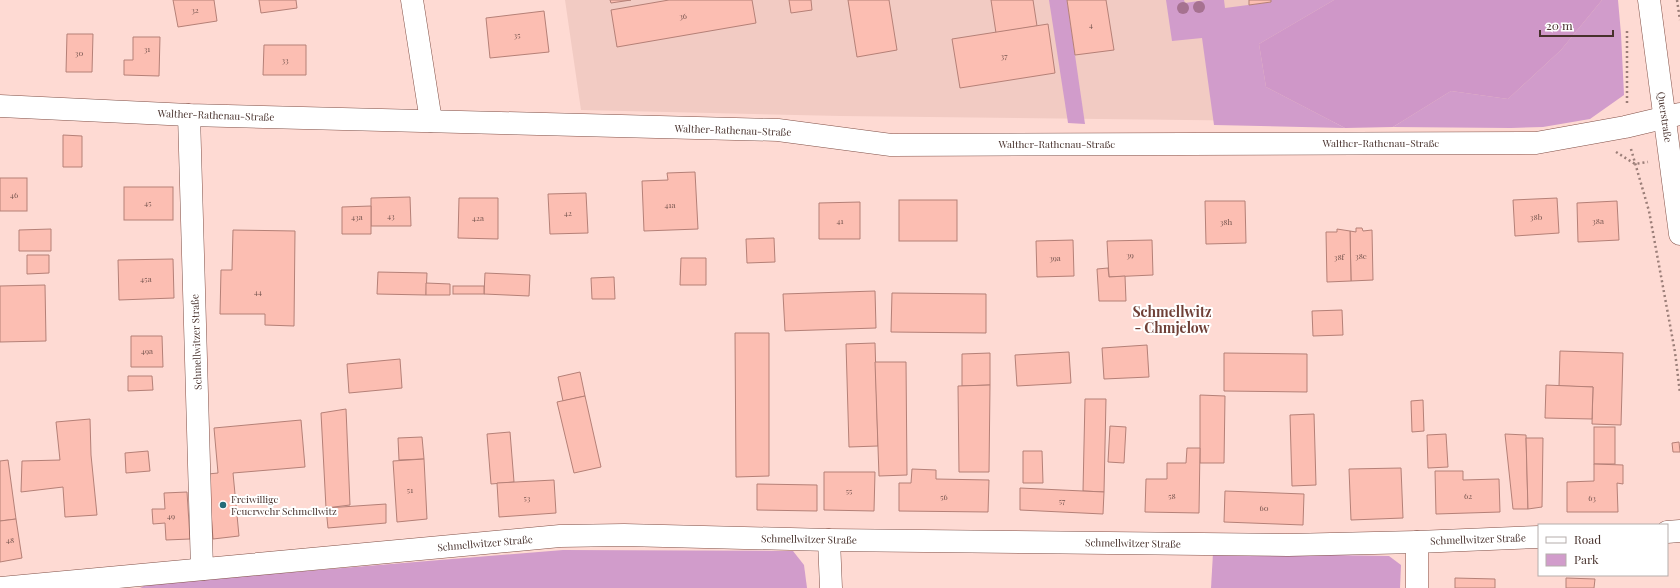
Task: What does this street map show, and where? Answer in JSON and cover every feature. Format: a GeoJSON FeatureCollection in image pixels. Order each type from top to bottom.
{"type":"FeatureCollection","features":[{"type":"Feature","properties":{"kind":"street"},"geometry":{"type":"LineString","coordinates":[[412,0],[431,121]]}},
{"type":"Feature","properties":{"kind":"street","name":"Querstraße"},"geometry":{"type":"LineString","coordinates":[[1648,0],[1672,116],[1680,234]]}},
{"type":"Feature","properties":{"kind":"street","name":"Walther-Rathenau-Straße"},"geometry":{"type":"LineString","coordinates":[[0,106],[189,115],[778,130],[891,145],[1536,143],[1625,127],[1672,116]]}},
{"type":"Feature","properties":{"kind":"street","name":"Schmellwitzer Straße"},"geometry":{"type":"LineString","coordinates":[[189,115],[202,569]]}},
{"type":"Feature","properties":{"kind":"street"},"geometry":{"type":"LineString","coordinates":[[1668,532],[1680,531]]}},
{"type":"Feature","properties":{"kind":"street","name":"Schmellwitzer Straße"},"geometry":{"type":"LineString","coordinates":[[0,588],[119,582],[202,569],[560,536],[624,535],[829,540],[1288,545],[1538,537]]}},
{"type":"Feature","properties":{"kind":"street"},"geometry":{"type":"LineString","coordinates":[[829,540],[831,588]]}},
{"type":"Feature","properties":{"kind":"street","name":"Schmellwitzer Straße"},"geometry":{"type":"LineString","coordinates":[[1417,542],[1417,588]]}},
{"type":"Feature","properties":{"kind":"path"},"geometry":{"type":"LineString","coordinates":[[1677,0],[1680,20]]}},
{"type":"Feature","properties":{"kind":"path"},"geometry":{"type":"LineString","coordinates":[[1626,21],[1628,76],[1625,127],[1649,211],[1680,393]]}},
{"type":"Feature","properties":{"kind":"shaded area"},"geometry":{"type":"Polygon","coordinates":[[[565,0],[1609,0],[1540,124],[841,116],[581,110],[565,0]]]}},
{"type":"Feature","properties":{"kind":"shaded area"},"geometry":{"type":"Polygon","coordinates":[[[1334,0],[1602,0],[1561,50],[1508,99],[1451,91],[1393,127],[1345,128],[1266,87],[1259,44],[1334,0]]]}},
{"type":"Feature","properties":{"kind":"green space"},"geometry":{"type":"Polygon","coordinates":[[[1049,0],[1067,0],[1085,124],[1068,123],[1049,0]]]}},
{"type":"Feature","properties":{"kind":"green space"},"geometry":{"type":"Polygon","coordinates":[[[1166,0],[1184,0],[1185,3],[1205,0],[1224,0],[1225,8],[1271,2],[1271,0],[1334,0],[1259,44],[1266,87],[1345,128],[1214,125],[1202,38],[1172,41],[1166,0]]]}},
{"type":"Feature","properties":{"kind":"green space"},"geometry":{"type":"Polygon","coordinates":[[[1602,0],[1618,0],[1624,95],[1590,119],[1543,127],[1393,127],[1451,91],[1508,99],[1561,50],[1602,0]]]}},
{"type":"Feature","properties":{"kind":"green space"},"geometry":{"type":"Polygon","coordinates":[[[563,550],[793,551],[804,565],[807,588],[140,588],[148,584],[563,550]]]}},
{"type":"Feature","properties":{"kind":"green space"},"geometry":{"type":"Polygon","coordinates":[[[1213,553],[1389,556],[1401,565],[1400,588],[1211,588],[1213,553]]]}},
{"type":"Feature","properties":{"kind":"building"},"geometry":{"type":"Polygon","coordinates":[[[173,0],[214,0],[217,21],[178,27],[173,0]]]}},
{"type":"Feature","properties":{"kind":"building"},"geometry":{"type":"Polygon","coordinates":[[[259,0],[296,0],[297,8],[261,13],[259,0]]]}},
{"type":"Feature","properties":{"kind":"building"},"geometry":{"type":"Polygon","coordinates":[[[610,0],[631,0],[611,3],[610,0]]]}},
{"type":"Feature","properties":{"kind":"building"},"geometry":{"type":"Polygon","coordinates":[[[669,0],[752,0],[756,23],[617,47],[611,10],[669,0]]]}},
{"type":"Feature","properties":{"kind":"building"},"geometry":{"type":"Polygon","coordinates":[[[789,0],[811,0],[812,10],[791,13],[789,0]]]}},
{"type":"Feature","properties":{"kind":"building"},"geometry":{"type":"Polygon","coordinates":[[[848,0],[889,0],[897,50],[857,57],[848,0]]]}},
{"type":"Feature","properties":{"kind":"building"},"geometry":{"type":"Polygon","coordinates":[[[991,0],[1033,0],[1037,26],[996,33],[991,0]]]}},
{"type":"Feature","properties":{"kind":"building"},"geometry":{"type":"Polygon","coordinates":[[[1067,0],[1106,0],[1114,50],[1075,55],[1067,0]]]}},
{"type":"Feature","properties":{"kind":"building"},"geometry":{"type":"Polygon","coordinates":[[[1249,0],[1271,0],[1271,2],[1249,5],[1249,0]]]}},
{"type":"Feature","properties":{"kind":"building"},"geometry":{"type":"Polygon","coordinates":[[[544,11],[549,52],[490,58],[486,18],[544,11]]]}},
{"type":"Feature","properties":{"kind":"building"},"geometry":{"type":"Polygon","coordinates":[[[1048,24],[1055,73],[960,88],[952,39],[1048,24]]]}},
{"type":"Feature","properties":{"kind":"building"},"geometry":{"type":"Polygon","coordinates":[[[67,34],[93,34],[92,72],[66,72],[67,34]]]}},
{"type":"Feature","properties":{"kind":"building"},"geometry":{"type":"Polygon","coordinates":[[[133,37],[160,37],[159,76],[124,75],[124,60],[133,60],[133,37]]]}},
{"type":"Feature","properties":{"kind":"building"},"geometry":{"type":"Polygon","coordinates":[[[264,45],[306,45],[306,75],[263,75],[264,45]]]}},
{"type":"Feature","properties":{"kind":"building"},"geometry":{"type":"Polygon","coordinates":[[[63,135],[82,136],[82,167],[63,167],[63,135]]]}},
{"type":"Feature","properties":{"kind":"building"},"geometry":{"type":"Polygon","coordinates":[[[695,172],[698,229],[644,231],[642,181],[668,180],[667,173],[695,172]]]}},
{"type":"Feature","properties":{"kind":"building"},"geometry":{"type":"Polygon","coordinates":[[[0,178],[27,178],[27,211],[0,211],[0,178]]]}},
{"type":"Feature","properties":{"kind":"building"},"geometry":{"type":"Polygon","coordinates":[[[124,187],[173,187],[173,220],[124,220],[124,187]]]}},
{"type":"Feature","properties":{"kind":"building"},"geometry":{"type":"Polygon","coordinates":[[[586,193],[588,233],[550,234],[548,194],[586,193]]]}},
{"type":"Feature","properties":{"kind":"building"},"geometry":{"type":"Polygon","coordinates":[[[410,197],[411,226],[371,226],[371,198],[410,197]]]}},
{"type":"Feature","properties":{"kind":"building"},"geometry":{"type":"Polygon","coordinates":[[[459,198],[498,198],[498,239],[458,238],[459,198]]]}},
{"type":"Feature","properties":{"kind":"building"},"geometry":{"type":"Polygon","coordinates":[[[1557,198],[1559,233],[1515,236],[1513,200],[1557,198]]]}},
{"type":"Feature","properties":{"kind":"building"},"geometry":{"type":"Polygon","coordinates":[[[899,200],[957,200],[957,241],[899,241],[899,200]]]}},
{"type":"Feature","properties":{"kind":"building"},"geometry":{"type":"Polygon","coordinates":[[[1205,201],[1245,201],[1246,243],[1206,244],[1205,201]]]}},
{"type":"Feature","properties":{"kind":"building"},"geometry":{"type":"Polygon","coordinates":[[[1617,201],[1619,240],[1578,242],[1577,203],[1617,201]]]}},
{"type":"Feature","properties":{"kind":"building"},"geometry":{"type":"Polygon","coordinates":[[[860,202],[860,239],[819,239],[819,203],[860,202]]]}},
{"type":"Feature","properties":{"kind":"building"},"geometry":{"type":"Polygon","coordinates":[[[371,206],[371,234],[342,234],[342,207],[371,206]]]}},
{"type":"Feature","properties":{"kind":"building"},"geometry":{"type":"Polygon","coordinates":[[[1356,228],[1362,228],[1363,231],[1372,230],[1373,280],[1351,281],[1350,231],[1356,232],[1356,228]]]}},
{"type":"Feature","properties":{"kind":"building"},"geometry":{"type":"Polygon","coordinates":[[[51,229],[51,251],[19,251],[19,230],[51,229]]]}},
{"type":"Feature","properties":{"kind":"building"},"geometry":{"type":"Polygon","coordinates":[[[1337,229],[1350,231],[1351,281],[1327,282],[1326,232],[1337,232],[1337,229]]]}},
{"type":"Feature","properties":{"kind":"building"},"geometry":{"type":"Polygon","coordinates":[[[233,230],[295,231],[294,326],[265,325],[265,314],[220,314],[221,270],[232,270],[233,230]]]}},
{"type":"Feature","properties":{"kind":"building"},"geometry":{"type":"Polygon","coordinates":[[[774,238],[775,262],[747,263],[746,239],[774,238]]]}},
{"type":"Feature","properties":{"kind":"building"},"geometry":{"type":"Polygon","coordinates":[[[1073,240],[1074,276],[1037,277],[1036,241],[1073,240]]]}},
{"type":"Feature","properties":{"kind":"building"},"geometry":{"type":"Polygon","coordinates":[[[1152,240],[1153,275],[1109,277],[1107,241],[1152,240]]]}},
{"type":"Feature","properties":{"kind":"building"},"geometry":{"type":"Polygon","coordinates":[[[27,255],[49,255],[49,273],[27,274],[27,255]]]}},
{"type":"Feature","properties":{"kind":"building"},"geometry":{"type":"Polygon","coordinates":[[[681,258],[706,258],[706,285],[680,285],[681,258]]]}},
{"type":"Feature","properties":{"kind":"building"},"geometry":{"type":"Polygon","coordinates":[[[173,259],[174,298],[119,300],[118,260],[173,259]]]}},
{"type":"Feature","properties":{"kind":"building"},"geometry":{"type":"Polygon","coordinates":[[[1108,268],[1109,277],[1125,276],[1126,301],[1099,301],[1097,269],[1108,268]]]}},
{"type":"Feature","properties":{"kind":"building"},"geometry":{"type":"Polygon","coordinates":[[[378,272],[427,273],[426,295],[377,294],[378,272]]]}},
{"type":"Feature","properties":{"kind":"building"},"geometry":{"type":"Polygon","coordinates":[[[485,273],[530,275],[529,296],[484,294],[485,273]]]}},
{"type":"Feature","properties":{"kind":"building"},"geometry":{"type":"Polygon","coordinates":[[[614,277],[615,299],[592,299],[591,278],[614,277]]]}},
{"type":"Feature","properties":{"kind":"building"},"geometry":{"type":"Polygon","coordinates":[[[426,283],[450,284],[450,295],[426,295],[426,283]]]}},
{"type":"Feature","properties":{"kind":"building"},"geometry":{"type":"Polygon","coordinates":[[[45,285],[46,341],[0,342],[0,286],[45,285]]]}},
{"type":"Feature","properties":{"kind":"building"},"geometry":{"type":"Polygon","coordinates":[[[453,286],[484,286],[484,294],[453,294],[453,286]]]}},
{"type":"Feature","properties":{"kind":"building"},"geometry":{"type":"Polygon","coordinates":[[[875,291],[876,328],[785,331],[783,294],[875,291]]]}},
{"type":"Feature","properties":{"kind":"building"},"geometry":{"type":"Polygon","coordinates":[[[892,293],[986,294],[986,333],[891,332],[892,293]]]}},
{"type":"Feature","properties":{"kind":"building"},"geometry":{"type":"Polygon","coordinates":[[[1342,310],[1343,335],[1313,336],[1312,311],[1342,310]]]}},
{"type":"Feature","properties":{"kind":"building"},"geometry":{"type":"Polygon","coordinates":[[[735,333],[769,333],[769,476],[736,477],[735,333]]]}},
{"type":"Feature","properties":{"kind":"building"},"geometry":{"type":"Polygon","coordinates":[[[131,336],[162,336],[163,367],[131,367],[131,336]]]}},
{"type":"Feature","properties":{"kind":"building"},"geometry":{"type":"Polygon","coordinates":[[[875,343],[878,446],[849,447],[846,344],[875,343]]]}},
{"type":"Feature","properties":{"kind":"building"},"geometry":{"type":"Polygon","coordinates":[[[1147,345],[1149,377],[1104,379],[1102,348],[1147,345]]]}},
{"type":"Feature","properties":{"kind":"building"},"geometry":{"type":"Polygon","coordinates":[[[1560,351],[1623,353],[1621,425],[1592,424],[1593,387],[1559,386],[1560,351]]]}},
{"type":"Feature","properties":{"kind":"building"},"geometry":{"type":"Polygon","coordinates":[[[1069,352],[1071,383],[1017,386],[1015,355],[1069,352]]]}},
{"type":"Feature","properties":{"kind":"building"},"geometry":{"type":"Polygon","coordinates":[[[990,353],[990,385],[962,386],[962,354],[990,353]]]}},
{"type":"Feature","properties":{"kind":"building"},"geometry":{"type":"Polygon","coordinates":[[[1224,353],[1307,354],[1307,392],[1224,391],[1224,353]]]}},
{"type":"Feature","properties":{"kind":"building"},"geometry":{"type":"Polygon","coordinates":[[[400,359],[402,388],[349,393],[347,364],[400,359]]]}},
{"type":"Feature","properties":{"kind":"building"},"geometry":{"type":"Polygon","coordinates":[[[875,362],[906,362],[907,475],[879,476],[875,362]]]}},
{"type":"Feature","properties":{"kind":"building"},"geometry":{"type":"Polygon","coordinates":[[[580,372],[585,396],[563,401],[558,377],[580,372]]]}},
{"type":"Feature","properties":{"kind":"building"},"geometry":{"type":"Polygon","coordinates":[[[128,376],[152,376],[153,390],[128,391],[128,376]]]}},
{"type":"Feature","properties":{"kind":"building"},"geometry":{"type":"Polygon","coordinates":[[[990,385],[989,472],[959,472],[958,386],[990,385]]]}},
{"type":"Feature","properties":{"kind":"building"},"geometry":{"type":"Polygon","coordinates":[[[1546,385],[1593,387],[1592,419],[1545,418],[1546,385]]]}},
{"type":"Feature","properties":{"kind":"building"},"geometry":{"type":"Polygon","coordinates":[[[1200,395],[1225,396],[1224,463],[1200,463],[1200,395]]]}},
{"type":"Feature","properties":{"kind":"building"},"geometry":{"type":"Polygon","coordinates":[[[585,396],[601,467],[574,473],[557,402],[585,396]]]}},
{"type":"Feature","properties":{"kind":"building"},"geometry":{"type":"Polygon","coordinates":[[[1085,399],[1106,399],[1104,492],[1083,491],[1085,399]]]}},
{"type":"Feature","properties":{"kind":"building"},"geometry":{"type":"Polygon","coordinates":[[[1423,400],[1424,431],[1412,432],[1411,401],[1423,400]]]}},
{"type":"Feature","properties":{"kind":"building"},"geometry":{"type":"Polygon","coordinates":[[[346,409],[350,505],[326,508],[321,413],[346,409]]]}},
{"type":"Feature","properties":{"kind":"building"},"geometry":{"type":"Polygon","coordinates":[[[1314,414],[1316,485],[1292,486],[1290,415],[1314,414]]]}},
{"type":"Feature","properties":{"kind":"building"},"geometry":{"type":"Polygon","coordinates":[[[90,419],[91,455],[97,515],[65,517],[63,487],[21,492],[22,461],[60,460],[56,422],[90,419]]]}},
{"type":"Feature","properties":{"kind":"building","name":"Freiwillige Feuerwehr Schmellwitz"},"geometry":{"type":"Polygon","coordinates":[[[301,420],[305,467],[233,473],[239,536],[213,539],[208,474],[218,473],[214,428],[301,420]]]}},
{"type":"Feature","properties":{"kind":"building"},"geometry":{"type":"Polygon","coordinates":[[[1110,426],[1126,427],[1124,463],[1108,462],[1110,426]]]}},
{"type":"Feature","properties":{"kind":"building"},"geometry":{"type":"Polygon","coordinates":[[[1594,427],[1615,427],[1615,464],[1594,464],[1594,427]]]}},
{"type":"Feature","properties":{"kind":"building"},"geometry":{"type":"Polygon","coordinates":[[[510,432],[514,482],[491,484],[487,434],[510,432]]]}},
{"type":"Feature","properties":{"kind":"building"},"geometry":{"type":"Polygon","coordinates":[[[1446,434],[1448,467],[1428,468],[1427,435],[1446,434]]]}},
{"type":"Feature","properties":{"kind":"building"},"geometry":{"type":"Polygon","coordinates":[[[1505,434],[1526,435],[1528,509],[1513,509],[1505,434]]]}},
{"type":"Feature","properties":{"kind":"building"},"geometry":{"type":"Polygon","coordinates":[[[422,437],[424,459],[399,460],[398,438],[422,437]]]}},
{"type":"Feature","properties":{"kind":"building"},"geometry":{"type":"Polygon","coordinates":[[[1526,438],[1543,438],[1542,507],[1528,509],[1526,438]]]}},
{"type":"Feature","properties":{"kind":"building"},"geometry":{"type":"Polygon","coordinates":[[[1679,442],[1680,452],[1673,452],[1672,443],[1679,442]]]}},
{"type":"Feature","properties":{"kind":"building"},"geometry":{"type":"Polygon","coordinates":[[[1187,448],[1200,448],[1199,513],[1145,512],[1146,479],[1167,479],[1167,463],[1186,463],[1187,448]]]}},
{"type":"Feature","properties":{"kind":"building"},"geometry":{"type":"Polygon","coordinates":[[[148,451],[150,471],[126,473],[125,453],[148,451]]]}},
{"type":"Feature","properties":{"kind":"building"},"geometry":{"type":"Polygon","coordinates":[[[1023,451],[1042,451],[1043,483],[1023,483],[1023,451]]]}},
{"type":"Feature","properties":{"kind":"building"},"geometry":{"type":"Polygon","coordinates":[[[424,459],[427,519],[397,522],[393,461],[424,459]]]}},
{"type":"Feature","properties":{"kind":"building"},"geometry":{"type":"Polygon","coordinates":[[[8,460],[16,519],[0,521],[0,461],[8,460]]]}},
{"type":"Feature","properties":{"kind":"building"},"geometry":{"type":"Polygon","coordinates":[[[1594,464],[1623,465],[1623,484],[1617,483],[1618,512],[1567,512],[1567,482],[1594,481],[1594,464]]]}},
{"type":"Feature","properties":{"kind":"building"},"geometry":{"type":"Polygon","coordinates":[[[1401,468],[1403,518],[1351,520],[1349,469],[1401,468]]]}},
{"type":"Feature","properties":{"kind":"building"},"geometry":{"type":"Polygon","coordinates":[[[912,469],[936,470],[936,479],[989,480],[988,512],[899,511],[899,483],[911,483],[912,469]]]}},
{"type":"Feature","properties":{"kind":"building"},"geometry":{"type":"Polygon","coordinates":[[[1435,471],[1463,471],[1463,480],[1499,479],[1500,512],[1436,514],[1435,471]]]}},
{"type":"Feature","properties":{"kind":"building"},"geometry":{"type":"Polygon","coordinates":[[[824,472],[875,472],[874,511],[824,510],[824,472]]]}},
{"type":"Feature","properties":{"kind":"building"},"geometry":{"type":"Polygon","coordinates":[[[554,480],[556,513],[499,517],[497,483],[554,480]]]}},
{"type":"Feature","properties":{"kind":"building"},"geometry":{"type":"Polygon","coordinates":[[[757,484],[817,485],[817,511],[757,510],[757,484]]]}},
{"type":"Feature","properties":{"kind":"building"},"geometry":{"type":"Polygon","coordinates":[[[1020,488],[1104,492],[1103,514],[1020,510],[1020,488]]]}},
{"type":"Feature","properties":{"kind":"building"},"geometry":{"type":"Polygon","coordinates":[[[1225,491],[1304,494],[1303,525],[1224,522],[1225,491]]]}},
{"type":"Feature","properties":{"kind":"building"},"geometry":{"type":"Polygon","coordinates":[[[187,492],[190,539],[166,540],[165,523],[153,524],[152,509],[165,509],[164,493],[187,492]]]}},
{"type":"Feature","properties":{"kind":"building"},"geometry":{"type":"Polygon","coordinates":[[[386,504],[386,523],[328,528],[326,508],[386,504]]]}},
{"type":"Feature","properties":{"kind":"building"},"geometry":{"type":"Polygon","coordinates":[[[16,519],[22,558],[0,562],[0,521],[16,519]]]}},
{"type":"Feature","properties":{"kind":"building"},"geometry":{"type":"Polygon","coordinates":[[[1455,578],[1495,579],[1495,588],[1455,588],[1455,578]]]}},
{"type":"Feature","properties":{"kind":"building"},"geometry":{"type":"Polygon","coordinates":[[[1566,578],[1595,579],[1594,588],[1566,588],[1566,578]]]}},
{"type":"Feature","properties":{"kind":"place","name":"Freiwillige Feuerwehr Schmellwitz"},"geometry":{"type":"Point","coordinates":[223,505]}},
{"type":"Feature","properties":{"kind":"district","name":"Schmellwitz - Chmjelow"},"geometry":{"type":"Point","coordinates":[1172,320]}}]}
